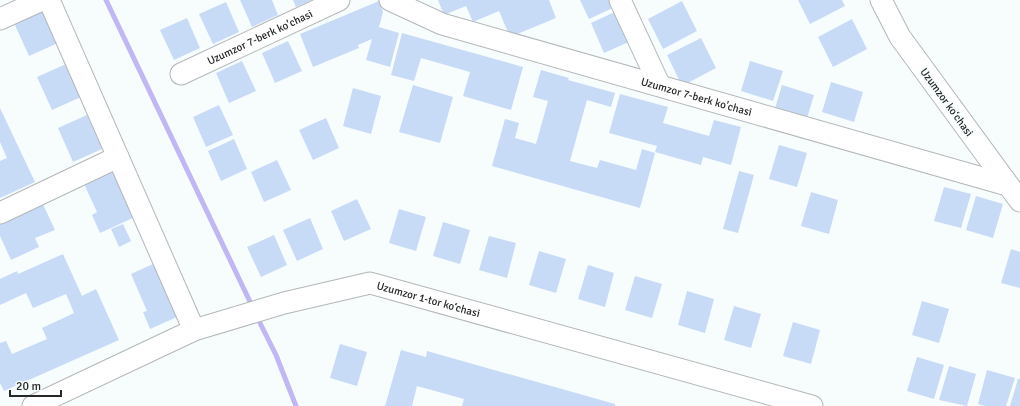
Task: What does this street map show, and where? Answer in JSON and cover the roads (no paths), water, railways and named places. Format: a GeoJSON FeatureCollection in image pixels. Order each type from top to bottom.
{"type":"FeatureCollection","features":[{"type":"Feature","properties":{"kind":"street"},"geometry":{"type":"LineString","coordinates":[[0,19],[42,0]]}},
{"type":"Feature","properties":{"kind":"street"},"geometry":{"type":"LineString","coordinates":[[49,0],[194,330]]}},
{"type":"Feature","properties":{"kind":"street","name":"Uzumzor 7-berk ko'chasi"},"geometry":{"type":"LineString","coordinates":[[180,74],[340,0]]}},
{"type":"Feature","properties":{"kind":"street","name":"Uzumzor 7-berk ko'chasi"},"geometry":{"type":"LineString","coordinates":[[390,0],[442,24],[659,84],[1007,184]]}},
{"type":"Feature","properties":{"kind":"street"},"geometry":{"type":"LineString","coordinates":[[620,0],[659,84]]}},
{"type":"Feature","properties":{"kind":"street","name":"Uzumzor koʻchasi"},"geometry":{"type":"LineString","coordinates":[[881,0],[900,37],[1020,201]]}},
{"type":"Feature","properties":{"kind":"street"},"geometry":{"type":"LineString","coordinates":[[0,213],[118,157]]}},
{"type":"Feature","properties":{"kind":"street","name":"Uzumzor 1-tor ko‘chasi"},"geometry":{"type":"LineString","coordinates":[[33,406],[194,330],[255,312],[370,283],[812,406]]}},
{"type":"Feature","properties":{"kind":"waterway"},"geometry":{"type":"LineString","coordinates":[[106,0],[253,308]]}},
{"type":"Feature","properties":{"kind":"waterway"},"geometry":{"type":"LineString","coordinates":[[256,315],[276,355],[296,406]]}}]}
